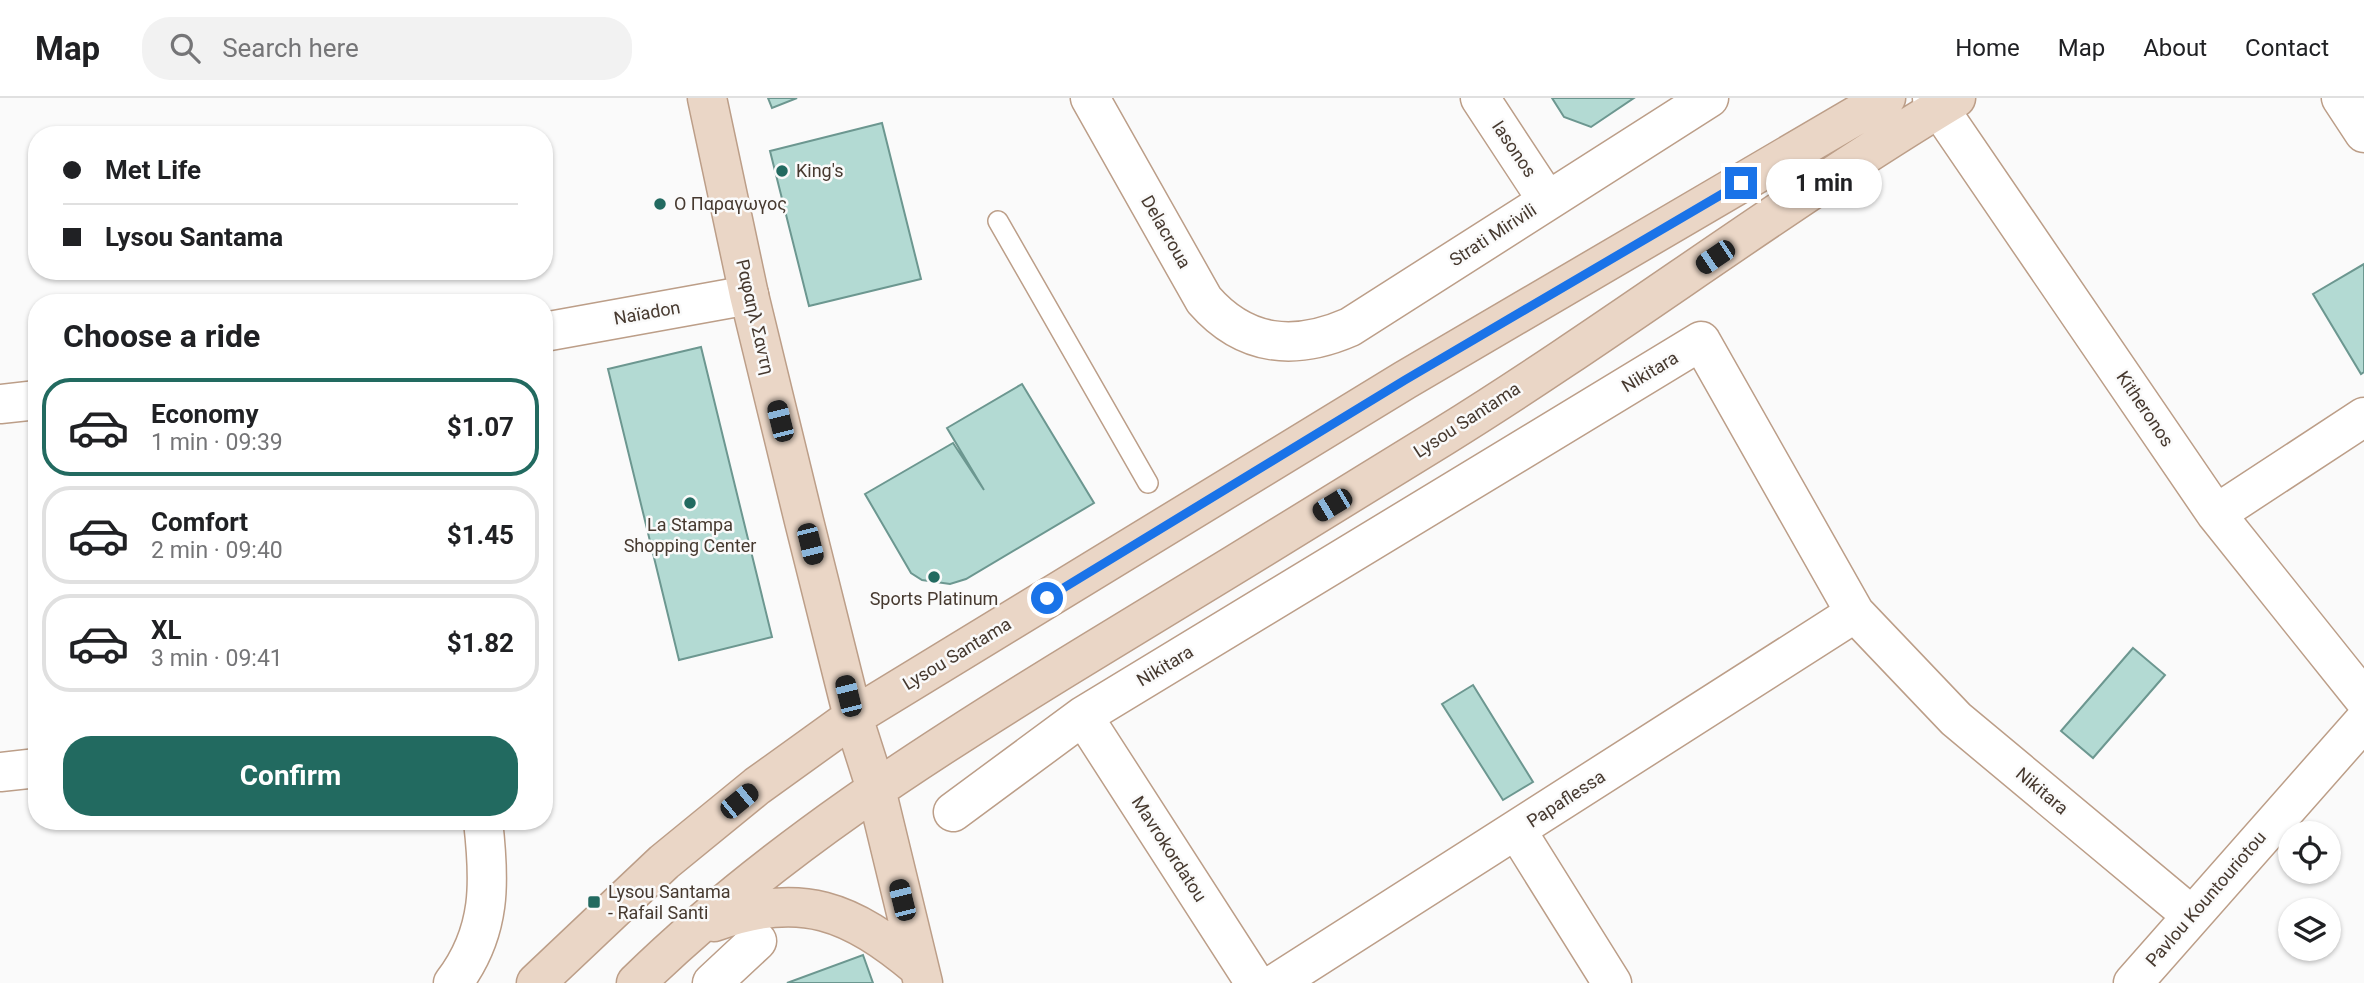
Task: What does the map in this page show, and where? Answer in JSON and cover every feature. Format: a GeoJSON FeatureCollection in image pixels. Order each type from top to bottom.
{"type":"FeatureCollection","features":[{"type":"Feature","properties":{"kind":"main road","name":"Ραφαηλ Σαντη"},"geometry":{"type":"LineString","coordinates":[[707,98],[749,295],[853,717],[876,789],[921,976]]}},
{"type":"Feature","properties":{"kind":"main road","name":"Lysou Santama"},"geometry":{"type":"LineString","coordinates":[[536,983],[664,862],[757,786],[853,717],[1405,380],[1886,98]]}},
{"type":"Feature","properties":{"kind":"main road","name":"Lysou Santama"},"geometry":{"type":"LineString","coordinates":[[636,983],[695,929],[812,834],[876,789],[967,728],[1446,435],[1943,101]]}},
{"type":"Feature","properties":{"kind":"main road"},"geometry":{"type":"LineString","coordinates":[[695,929],[747,909],[802,906],[824,910],[869,930],[921,976]]}},
{"type":"Feature","properties":{"kind":"street","name":"Delacroua"},"geometry":{"type":"LineString","coordinates":[[1090,98],[1204,300],[1232,325],[1252,336],[1267,340]]}},
{"type":"Feature","properties":{"kind":"street","name":"Iasonos"},"geometry":{"type":"LineString","coordinates":[[1480,98],[1547,200]]}},
{"type":"Feature","properties":{"kind":"street","name":"Strati Mirivili"},"geometry":{"type":"LineString","coordinates":[[1267,340],[1290,344],[1313,340],[1350,327],[1709,98]]}},
{"type":"Feature","properties":{"kind":"street"},"geometry":{"type":"LineString","coordinates":[[2341,98],[2364,133]]}},
{"type":"Feature","properties":{"kind":"street","name":"Kitheronos"},"geometry":{"type":"LineString","coordinates":[[1943,101],[2216,514],[2364,699]]}},
{"type":"Feature","properties":{"kind":"street","name":"Naïadon"},"geometry":{"type":"LineString","coordinates":[[553,330],[749,295]]}},
{"type":"Feature","properties":{"kind":"street","name":"Nikitara"},"geometry":{"type":"LineString","coordinates":[[953,813],[1083,716],[1701,341],[1855,613],[1956,719],[2191,915]]}},
{"type":"Feature","properties":{"kind":"street"},"geometry":{"type":"LineString","coordinates":[[0,404],[28,401]]}},
{"type":"Feature","properties":{"kind":"street"},"geometry":{"type":"LineString","coordinates":[[2216,514],[2364,416]]}},
{"type":"Feature","properties":{"kind":"street","name":"Papaflessa"},"geometry":{"type":"LineString","coordinates":[[1276,983],[1855,613]]}},
{"type":"Feature","properties":{"kind":"street","name":"Mavrokordatou"},"geometry":{"type":"LineString","coordinates":[[1083,716],[1255,983]]}},
{"type":"Feature","properties":{"kind":"street","name":"Pavlou Kountouriotou"},"geometry":{"type":"LineString","coordinates":[[2133,983],[2364,720]]}},
{"type":"Feature","properties":{"kind":"street"},"geometry":{"type":"LineString","coordinates":[[0,772],[28,769]]}},
{"type":"Feature","properties":{"kind":"street"},"geometry":{"type":"LineString","coordinates":[[453,983],[473,952],[487,911],[489,869],[485,830]]}},
{"type":"Feature","properties":{"kind":"street"},"geometry":{"type":"LineString","coordinates":[[1517,831],[1612,983]]}},
{"type":"Feature","properties":{"kind":"street"},"geometry":{"type":"LineString","coordinates":[[712,983],[757,942]]}},
{"type":"Feature","properties":{"kind":"lane"},"geometry":{"type":"LineString","coordinates":[[999,221],[1148,483]]}},
{"type":"Feature","properties":{"kind":"building"},"geometry":{"type":"Polygon","coordinates":[[[768,98],[797,98],[772,108],[768,98]]]}},
{"type":"Feature","properties":{"kind":"building"},"geometry":{"type":"Polygon","coordinates":[[[1552,98],[1634,98],[1591,127],[1564,117],[1552,98]]]}},
{"type":"Feature","properties":{"kind":"building"},"geometry":{"type":"Polygon","coordinates":[[[882,123],[921,279],[809,306],[770,151],[882,123]]]}},
{"type":"Feature","properties":{"kind":"building"},"geometry":{"type":"Polygon","coordinates":[[[2364,264],[2364,372],[2361,374],[2313,294],[2364,264]]]}},
{"type":"Feature","properties":{"kind":"building","name":"La Stampa Shopping Center"},"geometry":{"type":"Polygon","coordinates":[[[701,347],[772,637],[679,660],[608,369],[701,347]]]}},
{"type":"Feature","properties":{"kind":"building"},"geometry":{"type":"Polygon","coordinates":[[[1022,384],[1094,503],[966,579],[950,584],[922,580],[911,573],[865,494],[953,443],[984,490],[947,428],[1022,384]]]}},
{"type":"Feature","properties":{"kind":"building"},"geometry":{"type":"Polygon","coordinates":[[[2133,648],[2165,675],[2093,758],[2061,731],[2133,648]]]}},
{"type":"Feature","properties":{"kind":"building"},"geometry":{"type":"Polygon","coordinates":[[[1473,685],[1533,782],[1503,800],[1442,704],[1473,685]]]}},
{"type":"Feature","properties":{"kind":"building"},"geometry":{"type":"Polygon","coordinates":[[[863,955],[873,983],[787,983],[863,955]]]}},
{"type":"Feature","properties":{"kind":"place","name":"King's"},"geometry":{"type":"Point","coordinates":[782,171]}},
{"type":"Feature","properties":{"kind":"place","name":"Ο Παραγωγος"},"geometry":{"type":"Point","coordinates":[660,204]}},
{"type":"Feature","properties":{"kind":"place","name":"La Stampa Shopping Center"},"geometry":{"type":"Point","coordinates":[690,503]}},
{"type":"Feature","properties":{"kind":"place","name":"Sports Platinum"},"geometry":{"type":"Point","coordinates":[934,577]}},
{"type":"Feature","properties":{"kind":"place","name":"Lysou Santama - Rafail Santi"},"geometry":{"type":"Point","coordinates":[594,902]}},
{"type":"Feature","properties":{"kind":"route"},"geometry":{"type":"LineString","coordinates":[[1047,598],[1405,380],[1741,183]]}}]}
